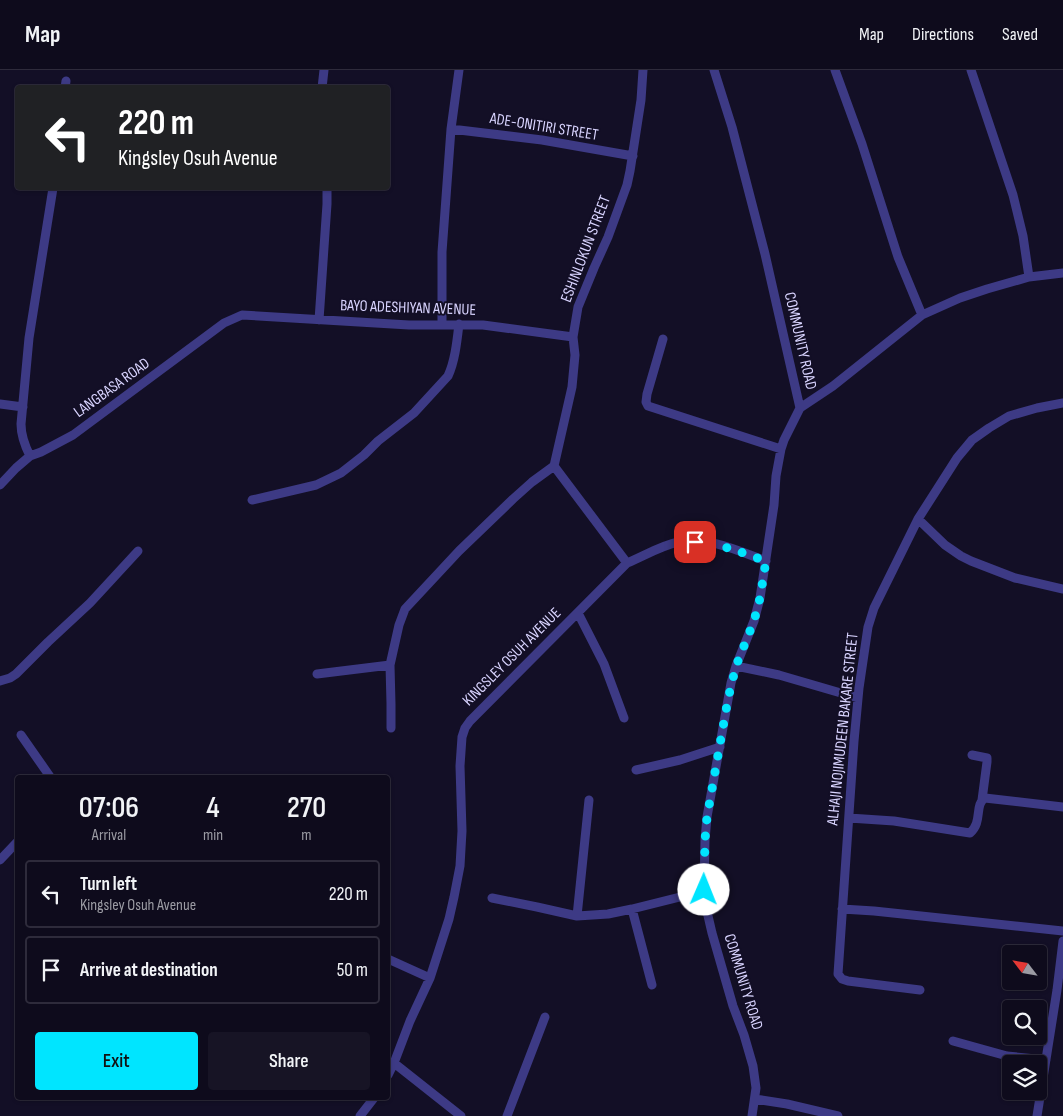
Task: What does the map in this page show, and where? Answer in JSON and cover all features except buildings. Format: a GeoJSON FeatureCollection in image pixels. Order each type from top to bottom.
{"type":"FeatureCollection","features":[{"type":"Feature","properties":{"kind":"street"},"geometry":{"type":"LineString","coordinates":[[322,85],[324,70]]}},
{"type":"Feature","properties":{"kind":"street"},"geometry":{"type":"LineString","coordinates":[[442,325],[442,252],[451,129],[459,70]]}},
{"type":"Feature","properties":{"kind":"street","name":"ESHINLOKUN STREET"},"geometry":{"type":"LineString","coordinates":[[554,466],[572,387],[575,355],[573,336],[578,307],[608,237],[627,185],[641,100],[643,70]]}},
{"type":"Feature","properties":{"kind":"street","name":"COMMUNITY ROAD"},"geometry":{"type":"LineString","coordinates":[[714,70],[732,127],[765,254],[800,408],[781,449],[760,598],[754,621],[736,666],[728,699],[707,817],[705,840],[705,903],[733,1006],[754,1066],[755,1099],[752,1116]]}},
{"type":"Feature","properties":{"kind":"street"},"geometry":{"type":"LineString","coordinates":[[835,70],[862,144],[898,257],[922,315]]}},
{"type":"Feature","properties":{"kind":"street"},"geometry":{"type":"LineString","coordinates":[[971,70],[1014,195],[1023,236],[1029,278]]}},
{"type":"Feature","properties":{"kind":"street","name":"ADE-ONITIRI STREET"},"geometry":{"type":"LineString","coordinates":[[451,129],[542,140],[632,156]]}},
{"type":"Feature","properties":{"kind":"street"},"geometry":{"type":"LineString","coordinates":[[30,456],[21,432],[23,407],[29,338],[53,190]]}},
{"type":"Feature","properties":{"kind":"street"},"geometry":{"type":"LineString","coordinates":[[319,320],[328,204],[327,190]]}},
{"type":"Feature","properties":{"kind":"street"},"geometry":{"type":"LineString","coordinates":[[800,408],[834,386],[922,315],[960,298],[1029,278],[1063,273]]}},
{"type":"Feature","properties":{"kind":"street","name":"BAYO ADESHIYAN AVENUE"},"geometry":{"type":"LineString","coordinates":[[242,315],[409,325],[482,325],[573,336]]}},
{"type":"Feature","properties":{"kind":"street","name":"LANGBASA ROAD"},"geometry":{"type":"LineString","coordinates":[[0,485],[30,456],[73,435],[224,323],[242,315]]}},
{"type":"Feature","properties":{"kind":"street"},"geometry":{"type":"LineString","coordinates":[[252,500],[316,485],[341,472],[364,456],[414,413],[448,376],[459,324]]}},
{"type":"Feature","properties":{"kind":"street"},"geometry":{"type":"LineString","coordinates":[[663,339],[647,394],[646,402],[648,406],[781,449]]}},
{"type":"Feature","properties":{"kind":"street","name":"ALHAJI NOJIMUDEEN BAKARE STREET"},"geometry":{"type":"LineString","coordinates":[[920,990],[848,981],[840,978],[838,971],[858,698],[870,618],[883,587],[918,519],[952,466],[972,440],[1008,416],[1063,403]]}},
{"type":"Feature","properties":{"kind":"street"},"geometry":{"type":"LineString","coordinates":[[0,404],[23,407]]}},
{"type":"Feature","properties":{"kind":"street"},"geometry":{"type":"LineString","coordinates":[[390,728],[390,665],[398,625],[402,615],[412,600],[512,499],[554,466],[627,563]]}},
{"type":"Feature","properties":{"kind":"street"},"geometry":{"type":"LineString","coordinates":[[918,519],[945,545],[971,561],[1015,578],[1063,589]]}},
{"type":"Feature","properties":{"kind":"street","name":"KINGSLEY OSUH AVENUE"},"geometry":{"type":"LineString","coordinates":[[390,1070],[430,978],[449,919],[460,866],[462,831],[461,749],[465,728],[478,712],[627,563],[661,548],[681,542],[706,542],[766,561]]}},
{"type":"Feature","properties":{"kind":"street"},"geometry":{"type":"LineString","coordinates":[[0,681],[16,674],[90,604],[138,551]]}},
{"type":"Feature","properties":{"kind":"street"},"geometry":{"type":"LineString","coordinates":[[578,613],[604,664],[624,718]]}},
{"type":"Feature","properties":{"kind":"street"},"geometry":{"type":"LineString","coordinates":[[317,674],[390,665]]}},
{"type":"Feature","properties":{"kind":"street"},"geometry":{"type":"LineString","coordinates":[[736,666],[858,698]]}},
{"type":"Feature","properties":{"kind":"street"},"geometry":{"type":"LineString","coordinates":[[21,734],[49,775]]}},
{"type":"Feature","properties":{"kind":"street"},"geometry":{"type":"LineString","coordinates":[[636,770],[680,760],[720,747]]}},
{"type":"Feature","properties":{"kind":"street"},"geometry":{"type":"LineString","coordinates":[[849,818],[894,821],[970,833],[977,823],[987,762],[986,758],[972,755]]}},
{"type":"Feature","properties":{"kind":"street"},"geometry":{"type":"LineString","coordinates":[[982,800],[989,798],[1063,807]]}},
{"type":"Feature","properties":{"kind":"street"},"geometry":{"type":"LineString","coordinates":[[578,916],[589,800]]}},
{"type":"Feature","properties":{"kind":"street"},"geometry":{"type":"LineString","coordinates":[[0,860],[15,845]]}},
{"type":"Feature","properties":{"kind":"street"},"geometry":{"type":"LineString","coordinates":[[492,898],[578,916],[608,914],[704,890]]}},
{"type":"Feature","properties":{"kind":"street"},"geometry":{"type":"LineString","coordinates":[[632,909],[652,986]]}},
{"type":"Feature","properties":{"kind":"street"},"geometry":{"type":"LineString","coordinates":[[842,909],[1063,931]]}},
{"type":"Feature","properties":{"kind":"street"},"geometry":{"type":"LineString","coordinates":[[1047,1055],[1063,941]]}},
{"type":"Feature","properties":{"kind":"street"},"geometry":{"type":"LineString","coordinates":[[390,960],[430,978]]}},
{"type":"Feature","properties":{"kind":"street"},"geometry":{"type":"LineString","coordinates":[[507,1116],[545,1017]]}},
{"type":"Feature","properties":{"kind":"street"},"geometry":{"type":"LineString","coordinates":[[953,1041],[1003,1055]]}},
{"type":"Feature","properties":{"kind":"street"},"geometry":{"type":"LineString","coordinates":[[394,1063],[461,1116]]}},
{"type":"Feature","properties":{"kind":"street"},"geometry":{"type":"LineString","coordinates":[[755,1099],[838,1116]]}},
{"type":"Feature","properties":{"kind":"street"},"geometry":{"type":"LineString","coordinates":[[360,1116],[372,1100]]}},
{"type":"Feature","properties":{"kind":"street"},"geometry":{"type":"LineString","coordinates":[[1036,1116],[1039,1100]]}},
{"type":"Feature","properties":{"kind":"route"},"geometry":{"type":"LineString","coordinates":[[695,542],[706,542],[726,547],[766,561],[754,621],[731,683],[707,817],[704,890]]}}]}
